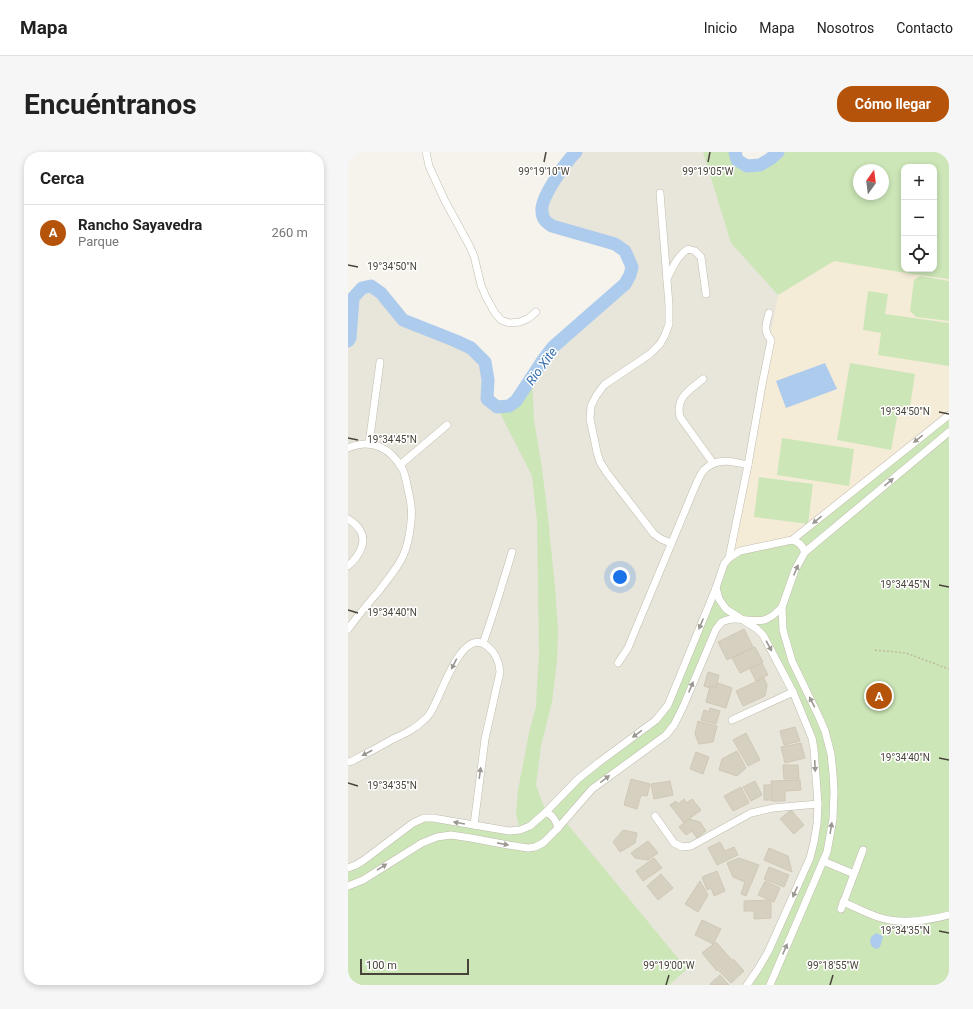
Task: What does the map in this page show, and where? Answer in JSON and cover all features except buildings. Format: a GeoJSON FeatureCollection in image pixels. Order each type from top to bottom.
{"type":"FeatureCollection","features":[{"type":"Feature","properties":{"kind":"street"},"geometry":{"type":"LineString","coordinates":[[426,152],[429,166],[445,201],[474,256],[481,285],[495,313],[501,320],[509,323],[520,322],[536,312]]}},
{"type":"Feature","properties":{"kind":"street"},"geometry":{"type":"LineString","coordinates":[[660,193],[669,324],[660,344],[650,354],[604,386],[596,396],[591,406],[590,419],[600,462],[607,473],[654,534],[671,543]]}},
{"type":"Feature","properties":{"kind":"street"},"geometry":{"type":"LineString","coordinates":[[667,279],[675,262],[682,254],[688,249],[695,251],[701,257],[706,294]]}},
{"type":"Feature","properties":{"kind":"street"},"geometry":{"type":"LineString","coordinates":[[729,558],[771,340],[766,330],[768,313]]}},
{"type":"Feature","properties":{"kind":"street"},"geometry":{"type":"LineString","coordinates":[[369,444],[380,362]]}},
{"type":"Feature","properties":{"kind":"street"},"geometry":{"type":"LineString","coordinates":[[703,379],[683,396],[678,410],[680,417],[713,463]]}},
{"type":"Feature","properties":{"kind":"street"},"geometry":{"type":"LineString","coordinates":[[348,868],[364,860],[413,822],[424,818],[433,818],[509,831],[520,830],[530,826],[578,779],[598,762],[656,720],[664,710],[668,704],[716,588],[724,564],[729,558],[740,551],[792,540],[949,415]]}},
{"type":"Feature","properties":{"kind":"street"},"geometry":{"type":"LineString","coordinates":[[400,465],[447,425]]}},
{"type":"Feature","properties":{"kind":"street"},"geometry":{"type":"LineString","coordinates":[[770,985],[827,852],[833,819],[834,792],[831,754],[825,731],[792,661],[783,630],[782,607],[795,570],[805,552],[949,432]]}},
{"type":"Feature","properties":{"kind":"street"},"geometry":{"type":"LineString","coordinates":[[348,448],[355,445],[369,444],[382,447],[394,456],[404,471],[411,504],[409,539],[403,557],[391,575],[348,629]]}},
{"type":"Feature","properties":{"kind":"street"},"geometry":{"type":"LineString","coordinates":[[618,663],[628,648],[671,543],[703,471],[713,463],[723,461],[732,461],[748,465]]}},
{"type":"Feature","properties":{"kind":"street"},"geometry":{"type":"LineString","coordinates":[[348,519],[357,525],[362,533],[363,542],[360,552],[354,561],[348,566]]}},
{"type":"Feature","properties":{"kind":"street"},"geometry":{"type":"LineString","coordinates":[[792,540],[803,546],[805,552]]}},
{"type":"Feature","properties":{"kind":"street"},"geometry":{"type":"LineString","coordinates":[[483,643],[512,552]]}},
{"type":"Feature","properties":{"kind":"street"},"geometry":{"type":"LineString","coordinates":[[716,588],[719,599],[726,609],[757,629],[763,636],[793,692],[812,738],[814,749],[818,804],[817,824],[810,858],[768,952],[747,985]]}},
{"type":"Feature","properties":{"kind":"street"},"geometry":{"type":"LineString","coordinates":[[348,886],[363,880],[422,843],[437,837],[451,835],[528,848],[543,843],[592,789],[666,734],[674,725],[716,629],[722,622],[742,619],[764,620],[772,616],[782,607]]}},
{"type":"Feature","properties":{"kind":"street"},"geometry":{"type":"LineString","coordinates":[[348,762],[416,727],[426,719],[461,652],[470,644],[476,642],[483,643],[496,655],[500,672],[485,739],[474,825]]}},
{"type":"Feature","properties":{"kind":"street"},"geometry":{"type":"LineString","coordinates":[[732,720],[793,692]]}},
{"type":"Feature","properties":{"kind":"street"},"geometry":{"type":"LineString","coordinates":[[655,816],[674,842],[682,847],[691,846],[751,813],[773,808],[818,804]]}},
{"type":"Feature","properties":{"kind":"street"},"geometry":{"type":"LineString","coordinates":[[546,812],[554,818],[558,828]]}},
{"type":"Feature","properties":{"kind":"street"},"geometry":{"type":"LineString","coordinates":[[863,850],[842,905],[877,917],[911,922],[949,915]]}},
{"type":"Feature","properties":{"kind":"street"},"geometry":{"type":"LineString","coordinates":[[823,861],[854,874]]}},
{"type":"Feature","properties":{"kind":"path"},"geometry":{"type":"LineString","coordinates":[[875,650],[906,653],[949,669]]}},
{"type":"Feature","properties":{"kind":"shaded area"},"geometry":{"type":"Polygon","coordinates":[[[576,152],[735,152],[737,160],[747,166],[760,165],[778,152],[949,152],[949,985],[348,985],[348,341],[350,338],[353,298],[362,288],[371,286],[381,293],[403,320],[471,348],[485,362],[488,380],[487,399],[497,407],[509,406],[516,401],[553,347],[625,284],[632,267],[625,251],[614,244],[552,226],[544,219],[541,210],[544,199],[554,181],[576,152]]]}},
{"type":"Feature","properties":{"kind":"shaded area"},"geometry":{"type":"Polygon","coordinates":[[[845,212],[901,266],[901,272],[909,272],[913,274],[949,279],[949,413],[792,540],[729,558],[778,295],[834,261],[845,212]]]}},
{"type":"Feature","properties":{"kind":"green space"},"geometry":{"type":"Polygon","coordinates":[[[703,152],[735,152],[737,160],[747,166],[760,165],[778,152],[949,152],[949,279],[912,274],[834,261],[778,295],[731,243],[703,152]]]}},
{"type":"Feature","properties":{"kind":"green space"},"geometry":{"type":"Polygon","coordinates":[[[920,276],[949,281],[949,321],[916,317],[910,311],[914,280],[920,276]]]}},
{"type":"Feature","properties":{"kind":"green space"},"geometry":{"type":"Polygon","coordinates":[[[868,291],[888,294],[885,314],[949,323],[949,366],[878,355],[881,333],[863,330],[868,291]]]}},
{"type":"Feature","properties":{"kind":"green space"},"geometry":{"type":"Polygon","coordinates":[[[850,363],[915,374],[909,413],[898,412],[891,450],[837,440],[850,363]]]}},
{"type":"Feature","properties":{"kind":"green space"},"geometry":{"type":"Polygon","coordinates":[[[532,377],[534,420],[546,500],[558,631],[557,662],[552,702],[541,746],[536,785],[546,812],[578,779],[642,731],[668,705],[721,573],[735,554],[792,540],[949,415],[949,985],[746,985],[758,969],[810,858],[817,824],[812,738],[763,636],[742,619],[722,622],[674,725],[592,789],[564,820],[687,969],[669,985],[348,985],[348,868],[424,818],[520,830],[516,814],[518,790],[530,728],[536,707],[539,655],[537,521],[532,476],[497,407],[509,406],[516,401],[532,377]]]}},
{"type":"Feature","properties":{"kind":"green space"},"geometry":{"type":"Polygon","coordinates":[[[782,438],[854,449],[849,486],[777,475],[782,438]]]}},
{"type":"Feature","properties":{"kind":"green space"},"geometry":{"type":"Polygon","coordinates":[[[759,477],[813,484],[808,524],[754,517],[759,477]]]}},
{"type":"Feature","properties":{"kind":"water"},"geometry":{"type":"Polygon","coordinates":[[[825,363],[837,389],[786,408],[776,381],[825,363]]]}},
{"type":"Feature","properties":{"kind":"water"},"geometry":{"type":"Polygon","coordinates":[[[876,933],[883,937],[880,947],[877,949],[872,947],[870,942],[871,937],[876,933]]]}},
{"type":"Feature","properties":{"kind":"waterway","name":"Rio Xite"},"geometry":{"type":"LineString","coordinates":[[348,341],[350,338],[353,298],[362,288],[371,286],[381,293],[403,320],[471,348],[485,362],[488,380],[487,399],[497,407],[509,406],[516,401],[553,347],[625,284],[632,267],[625,251],[615,244],[552,226],[546,222],[542,214],[542,205],[549,189],[576,152]]}},
{"type":"Feature","properties":{"kind":"waterway","name":"Rio Xite"},"geometry":{"type":"LineString","coordinates":[[735,152],[737,160],[747,166],[760,165],[778,152]]}},
{"type":"Feature","properties":{"kind":"place","name":"Rancho Sayavedra"},"geometry":{"type":"Point","coordinates":[879,696]}}]}
